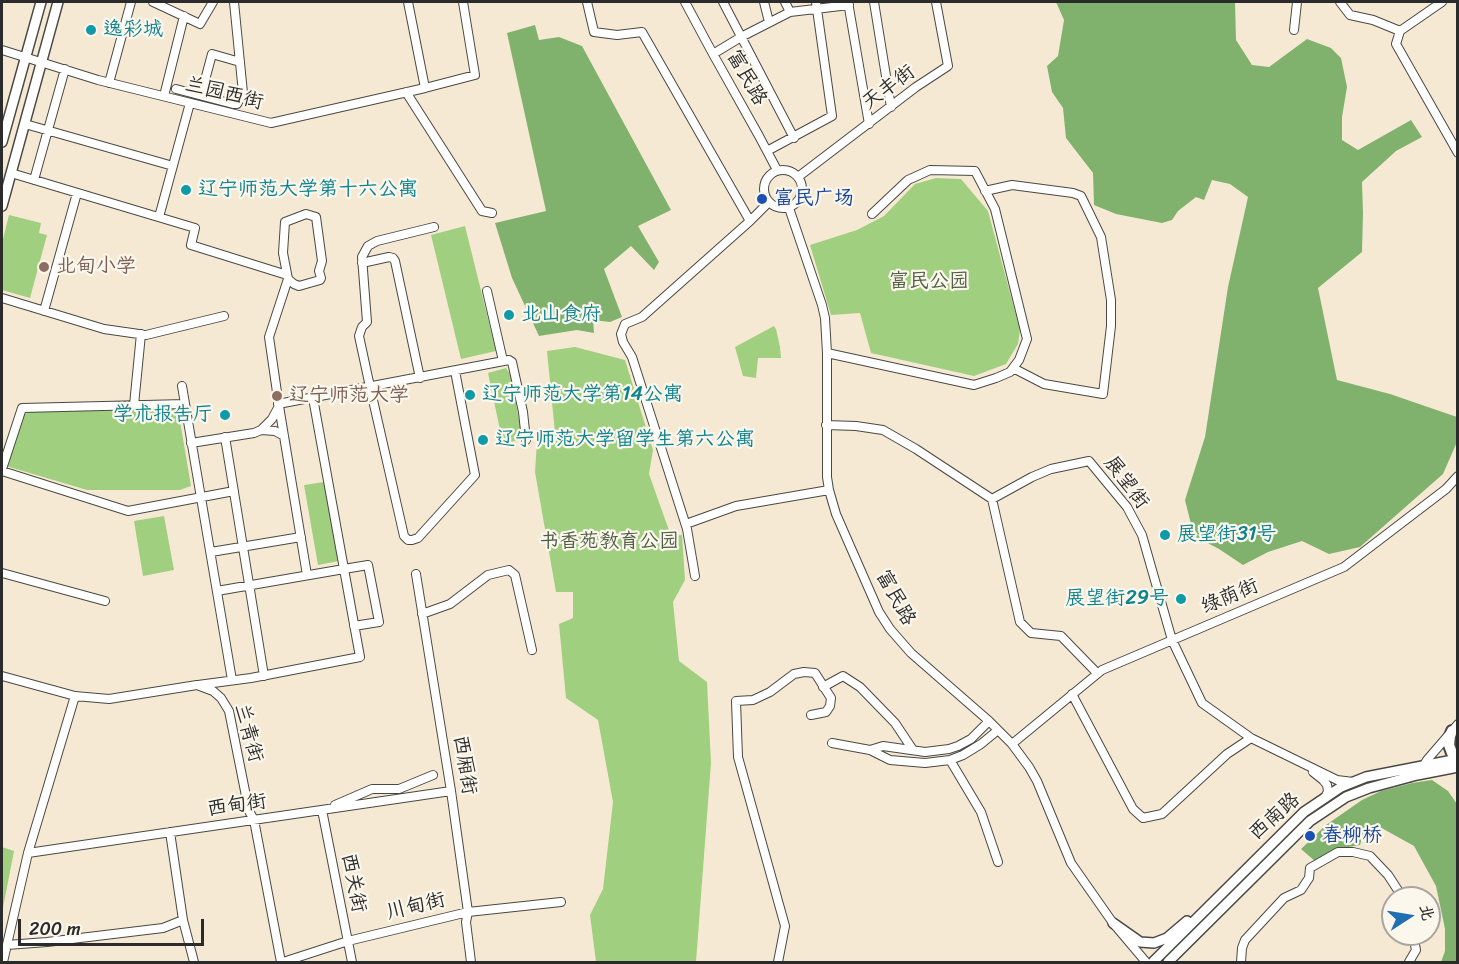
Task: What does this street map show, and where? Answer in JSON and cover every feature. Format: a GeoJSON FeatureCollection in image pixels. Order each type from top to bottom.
{"type":"FeatureCollection","features":[{"type":"Feature","properties":{"kind":"highway"},"geometry":{"type":"LineString","coordinates":[[1455,727],[1450,736],[1449,745],[1452,753],[1458,759]]}},
{"type":"Feature","properties":{"kind":"main road"},"geometry":{"type":"LineString","coordinates":[[2,142],[41,2]]}},
{"type":"Feature","properties":{"kind":"main road"},"geometry":{"type":"LineString","coordinates":[[2,206],[58,2]]}},
{"type":"Feature","properties":{"kind":"main road","name":"西南路"},"geometry":{"type":"LineString","coordinates":[[1153,963],[1297,818],[1324,798],[1341,787],[1366,777],[1458,759]]}},
{"type":"Feature","properties":{"kind":"main road","name":"西南路"},"geometry":{"type":"LineString","coordinates":[[1168,963],[1310,820],[1346,797],[1369,788],[1458,767]]}},
{"type":"Feature","properties":{"kind":"main road"},"geometry":{"type":"LineString","coordinates":[[1113,923],[1140,942],[1154,943],[1167,938],[1185,922],[1206,909]]}},
{"type":"Feature","properties":{"kind":"street"},"geometry":{"type":"LineString","coordinates":[[110,83],[131,2]]}},
{"type":"Feature","properties":{"kind":"street"},"geometry":{"type":"LineString","coordinates":[[154,2],[200,24],[213,2]]}},
{"type":"Feature","properties":{"kind":"street"},"geometry":{"type":"LineString","coordinates":[[176,89],[237,104],[243,93],[234,2]]}},
{"type":"Feature","properties":{"kind":"street"},"geometry":{"type":"LineString","coordinates":[[408,2],[425,88]]}},
{"type":"Feature","properties":{"kind":"street","name":"兰园西街"},"geometry":{"type":"LineString","coordinates":[[2,50],[110,83],[272,123],[475,75],[463,2]]}},
{"type":"Feature","properties":{"kind":"street"},"geometry":{"type":"LineString","coordinates":[[587,2],[594,32],[617,35],[642,32],[750,221]]}},
{"type":"Feature","properties":{"kind":"street","name":"富民路"},"geometry":{"type":"LineString","coordinates":[[685,2],[777,170]]}},
{"type":"Feature","properties":{"kind":"street"},"geometry":{"type":"LineString","coordinates":[[723,2],[794,138]]}},
{"type":"Feature","properties":{"kind":"street"},"geometry":{"type":"LineString","coordinates":[[765,2],[769,22]]}},
{"type":"Feature","properties":{"kind":"street"},"geometry":{"type":"LineString","coordinates":[[785,2],[790,12]]}},
{"type":"Feature","properties":{"kind":"street"},"geometry":{"type":"LineString","coordinates":[[874,2],[891,107]]}},
{"type":"Feature","properties":{"kind":"street","name":"天丰街"},"geometry":{"type":"LineString","coordinates":[[798,177],[916,87],[948,66],[936,2]]}},
{"type":"Feature","properties":{"kind":"street"},"geometry":{"type":"LineString","coordinates":[[1294,30],[1297,2]]}},
{"type":"Feature","properties":{"kind":"street"},"geometry":{"type":"LineString","coordinates":[[1340,2],[1350,15],[1373,20],[1400,31]]}},
{"type":"Feature","properties":{"kind":"street"},"geometry":{"type":"LineString","coordinates":[[1442,2],[1400,31],[1396,44],[1458,153]]}},
{"type":"Feature","properties":{"kind":"street"},"geometry":{"type":"LineString","coordinates":[[713,54],[790,12],[817,5],[848,3],[869,124]]}},
{"type":"Feature","properties":{"kind":"street"},"geometry":{"type":"LineString","coordinates":[[767,151],[832,116],[817,5]]}},
{"type":"Feature","properties":{"kind":"street"},"geometry":{"type":"LineString","coordinates":[[164,96],[184,16]]}},
{"type":"Feature","properties":{"kind":"street"},"geometry":{"type":"LineString","coordinates":[[201,95],[212,54],[240,63]]}},
{"type":"Feature","properties":{"kind":"street"},"geometry":{"type":"LineString","coordinates":[[34,180],[65,69]]}},
{"type":"Feature","properties":{"kind":"street"},"geometry":{"type":"LineString","coordinates":[[406,92],[482,211],[492,213]]}},
{"type":"Feature","properties":{"kind":"street"},"geometry":{"type":"LineString","coordinates":[[159,217],[190,103]]}},
{"type":"Feature","properties":{"kind":"street"},"geometry":{"type":"LineString","coordinates":[[25,124],[173,166]]}},
{"type":"Feature","properties":{"kind":"street"},"geometry":{"type":"LineString","coordinates":[[777,170],[787,170],[798,177],[802,189],[801,195],[789,208],[778,208],[765,197],[764,186],[769,176],[777,170]]}},
{"type":"Feature","properties":{"kind":"street"},"geometry":{"type":"LineString","coordinates":[[827,354],[974,385],[1010,372],[1019,360],[1027,339],[995,209],[975,171],[930,170],[908,180],[872,214]]}},
{"type":"Feature","properties":{"kind":"street"},"geometry":{"type":"LineString","coordinates":[[11,173],[195,228],[191,245],[288,277],[299,286],[321,278],[318,271],[322,261],[316,217],[306,214],[285,222],[283,253],[288,277],[269,337],[308,575]]}},
{"type":"Feature","properties":{"kind":"street"},"geometry":{"type":"LineString","coordinates":[[985,191],[1012,185],[1081,196],[1101,237],[1111,300],[1111,326],[1102,394],[1044,384],[1013,368]]}},
{"type":"Feature","properties":{"kind":"street"},"geometry":{"type":"LineString","coordinates":[[44,311],[76,192]]}},
{"type":"Feature","properties":{"kind":"street"},"geometry":{"type":"LineString","coordinates":[[695,576],[686,524],[633,357],[623,342],[621,334],[625,324],[642,317],[769,202]]}},
{"type":"Feature","properties":{"kind":"street","name":"富民路"},"geometry":{"type":"LineString","coordinates":[[789,208],[822,304],[827,330],[826,425],[829,490],[836,514],[879,612],[922,664],[989,721],[1012,744],[1037,781],[1071,863],[1113,923],[1146,963]]}},
{"type":"Feature","properties":{"kind":"street"},"geometry":{"type":"LineString","coordinates":[[434,226],[377,241],[368,246],[362,256],[367,322],[362,327],[359,336],[404,536],[408,540],[418,538],[476,475],[455,371]]}},
{"type":"Feature","properties":{"kind":"street"},"geometry":{"type":"LineString","coordinates":[[362,263],[388,257],[395,261],[420,378]]}},
{"type":"Feature","properties":{"kind":"street"},"geometry":{"type":"LineString","coordinates":[[487,291],[503,361]]}},
{"type":"Feature","properties":{"kind":"street"},"geometry":{"type":"LineString","coordinates":[[2,298],[104,328],[141,334],[224,316]]}},
{"type":"Feature","properties":{"kind":"street"},"geometry":{"type":"LineString","coordinates":[[134,405],[141,334]]}},
{"type":"Feature","properties":{"kind":"street"},"geometry":{"type":"LineString","coordinates":[[279,405],[509,360],[512,362],[523,412],[526,440]]}},
{"type":"Feature","properties":{"kind":"street"},"geometry":{"type":"LineString","coordinates":[[182,386],[232,680]]}},
{"type":"Feature","properties":{"kind":"street"},"geometry":{"type":"LineString","coordinates":[[2,676],[75,696],[109,699],[264,676],[360,657],[313,398]]}},
{"type":"Feature","properties":{"kind":"street"},"geometry":{"type":"LineString","coordinates":[[185,404],[22,408],[2,470],[128,511],[234,491]]}},
{"type":"Feature","properties":{"kind":"street"},"geometry":{"type":"LineString","coordinates":[[261,430],[272,419],[279,405]]}},
{"type":"Feature","properties":{"kind":"street"},"geometry":{"type":"LineString","coordinates":[[826,425],[883,430],[916,448],[992,499],[1020,622],[1030,633],[1061,636],[1097,674]]}},
{"type":"Feature","properties":{"kind":"street"},"geometry":{"type":"LineString","coordinates":[[191,443],[261,430],[275,431],[284,436]]}},
{"type":"Feature","properties":{"kind":"street"},"geometry":{"type":"LineString","coordinates":[[225,438],[264,676]]}},
{"type":"Feature","properties":{"kind":"street","name":"展望街"},"geometry":{"type":"LineString","coordinates":[[992,499],[1032,477],[1089,461],[1127,507],[1142,535],[1172,640],[1202,703],[1251,738],[1337,780],[1353,782]]}},
{"type":"Feature","properties":{"kind":"street","name":"绿荫街"},"geometry":{"type":"LineString","coordinates":[[1012,744],[1102,670],[1344,567],[1446,489],[1458,476]]}},
{"type":"Feature","properties":{"kind":"street"},"geometry":{"type":"LineString","coordinates":[[686,524],[736,506],[829,490]]}},
{"type":"Feature","properties":{"kind":"street"},"geometry":{"type":"LineString","coordinates":[[211,552],[301,537]]}},
{"type":"Feature","properties":{"kind":"street"},"geometry":{"type":"LineString","coordinates":[[217,591],[368,565],[379,622],[354,626]]}},
{"type":"Feature","properties":{"kind":"street"},"geometry":{"type":"LineString","coordinates":[[422,614],[450,604],[488,575],[509,570],[515,575],[532,650]]}},
{"type":"Feature","properties":{"kind":"street"},"geometry":{"type":"LineString","coordinates":[[2,573],[105,602]]}},
{"type":"Feature","properties":{"kind":"street","name":"西厢街"},"geometry":{"type":"LineString","coordinates":[[416,574],[451,791],[468,912],[466,922],[471,963]]}},
{"type":"Feature","properties":{"kind":"street"},"geometry":{"type":"LineString","coordinates":[[778,962],[785,926],[738,757],[735,701],[753,700],[770,692],[794,674],[814,673],[831,698],[826,712],[811,716]]}},
{"type":"Feature","properties":{"kind":"street"},"geometry":{"type":"LineString","coordinates":[[823,687],[843,676],[860,687],[895,723],[913,750]]}},
{"type":"Feature","properties":{"kind":"street","name":"兰青街"},"geometry":{"type":"LineString","coordinates":[[197,685],[213,691],[221,698],[229,711],[249,811],[254,820],[282,963]]}},
{"type":"Feature","properties":{"kind":"street"},"geometry":{"type":"LineString","coordinates":[[1072,694],[1133,809],[1143,818],[1162,814],[1227,754],[1251,738]]}},
{"type":"Feature","properties":{"kind":"street"},"geometry":{"type":"LineString","coordinates":[[3,963],[28,853],[75,696]]}},
{"type":"Feature","properties":{"kind":"street"},"geometry":{"type":"LineString","coordinates":[[870,750],[883,746],[925,752],[949,749],[971,739],[989,721]]}},
{"type":"Feature","properties":{"kind":"street"},"geometry":{"type":"LineString","coordinates":[[1424,765],[1455,727]]}},
{"type":"Feature","properties":{"kind":"street"},"geometry":{"type":"LineString","coordinates":[[832,744],[870,750],[890,760],[925,763],[950,760],[963,755],[998,730]]}},
{"type":"Feature","properties":{"kind":"street"},"geometry":{"type":"LineString","coordinates":[[950,760],[981,812],[998,862]]}},
{"type":"Feature","properties":{"kind":"street"},"geometry":{"type":"LineString","coordinates":[[1297,760],[1327,785],[1328,791],[1324,798]]}},
{"type":"Feature","properties":{"kind":"street"},"geometry":{"type":"LineString","coordinates":[[324,810],[372,789],[399,789],[433,775]]}},
{"type":"Feature","properties":{"kind":"street","name":"西甸街"},"geometry":{"type":"LineString","coordinates":[[28,853],[451,791]]}},
{"type":"Feature","properties":{"kind":"street","name":"西关街"},"geometry":{"type":"LineString","coordinates":[[324,810],[352,963]]}},
{"type":"Feature","properties":{"kind":"street"},"geometry":{"type":"LineString","coordinates":[[170,832],[183,920],[194,963]]}},
{"type":"Feature","properties":{"kind":"street"},"geometry":{"type":"LineString","coordinates":[[1241,963],[1245,940],[1284,898],[1301,890],[1309,878],[1310,868],[1338,852],[1353,852],[1370,856],[1395,886]]}},
{"type":"Feature","properties":{"kind":"street","name":"川甸街"},"geometry":{"type":"LineString","coordinates":[[282,963],[348,941],[468,912],[561,902]]}},
{"type":"Feature","properties":{"kind":"street"},"geometry":{"type":"LineString","coordinates":[[8,945],[163,928],[183,920]]}},
{"type":"Feature","properties":{"kind":"street"},"geometry":{"type":"LineString","coordinates":[[1409,963],[1416,950],[1415,946]]}},
{"type":"Feature","properties":{"kind":"green space"},"geometry":{"type":"Polygon","coordinates":[[[1056,2],[1235,2],[1236,40],[1252,65],[1269,67],[1307,39],[1331,48],[1341,58],[1347,87],[1342,117],[1342,140],[1358,150],[1411,120],[1422,137],[1396,151],[1362,182],[1362,252],[1318,288],[1337,380],[1390,394],[1457,417],[1457,442],[1443,474],[1360,547],[1329,554],[1302,541],[1268,552],[1243,565],[1194,536],[1185,500],[1205,437],[1228,287],[1248,197],[1230,184],[1212,180],[1204,200],[1196,197],[1178,211],[1172,220],[1162,223],[1116,214],[1094,205],[1093,173],[1066,138],[1063,108],[1052,92],[1047,66],[1058,56],[1064,20],[1056,2]]]}},
{"type":"Feature","properties":{"kind":"green space"},"geometry":{"type":"Polygon","coordinates":[[[535,25],[539,40],[559,37],[582,46],[671,210],[638,226],[659,262],[654,270],[631,246],[604,269],[622,317],[610,322],[593,320],[594,333],[577,330],[539,336],[512,278],[495,223],[546,211],[507,33],[535,25]]]}},
{"type":"Feature","properties":{"kind":"green space","name":"富民公园"},"geometry":{"type":"Polygon","coordinates":[[[936,178],[961,179],[988,211],[1020,330],[1018,344],[1006,364],[974,376],[871,353],[860,313],[831,315],[810,245],[857,230],[884,216],[915,184],[936,178]]]}},
{"type":"Feature","properties":{"kind":"green space"},"geometry":{"type":"Polygon","coordinates":[[[9,215],[41,223],[39,233],[47,235],[30,298],[2,290],[2,243],[9,215]]]}},
{"type":"Feature","properties":{"kind":"green space"},"geometry":{"type":"Polygon","coordinates":[[[465,226],[496,351],[461,359],[431,235],[465,226]]]}},
{"type":"Feature","properties":{"kind":"green space"},"geometry":{"type":"Polygon","coordinates":[[[774,326],[781,358],[758,358],[756,378],[743,376],[735,347],[774,326]]]}},
{"type":"Feature","properties":{"kind":"green space","name":"书香苑教育公园"},"geometry":{"type":"Polygon","coordinates":[[[575,347],[625,360],[653,450],[649,474],[671,536],[682,535],[685,580],[673,602],[679,661],[707,682],[711,763],[696,962],[596,962],[590,915],[603,889],[613,802],[598,720],[566,698],[559,624],[573,618],[573,592],[556,592],[535,472],[537,441],[556,443],[547,351],[575,347]]]}},
{"type":"Feature","properties":{"kind":"green space"},"geometry":{"type":"Polygon","coordinates":[[[506,368],[511,376],[522,439],[503,444],[488,373],[506,368]]]}},
{"type":"Feature","properties":{"kind":"green space"},"geometry":{"type":"Polygon","coordinates":[[[174,409],[179,415],[191,486],[180,490],[87,490],[6,466],[24,414],[174,409]]]}},
{"type":"Feature","properties":{"kind":"green space"},"geometry":{"type":"Polygon","coordinates":[[[324,482],[339,561],[318,565],[304,485],[324,482]]]}},
{"type":"Feature","properties":{"kind":"green space"},"geometry":{"type":"Polygon","coordinates":[[[164,516],[174,570],[143,576],[134,521],[164,516]]]}},
{"type":"Feature","properties":{"kind":"green space"},"geometry":{"type":"Polygon","coordinates":[[[1432,780],[1448,791],[1457,804],[1457,962],[1441,962],[1445,951],[1445,929],[1441,910],[1441,886],[1436,886],[1414,846],[1378,826],[1366,825],[1360,845],[1332,850],[1316,862],[1301,849],[1326,825],[1362,800],[1381,791],[1432,780]]]}},
{"type":"Feature","properties":{"kind":"green space"},"geometry":{"type":"Polygon","coordinates":[[[2,847],[14,851],[2,913],[2,847]]]}},
{"type":"Feature","properties":{"kind":"place","name":"逸彩城"},"geometry":{"type":"Point","coordinates":[91,30]}},
{"type":"Feature","properties":{"kind":"place","name":"辽宁师范大学第十六公寓"},"geometry":{"type":"Point","coordinates":[186,190]}},
{"type":"Feature","properties":{"kind":"place","name":"富民广场"},"geometry":{"type":"Point","coordinates":[762,199]}},
{"type":"Feature","properties":{"kind":"place","name":"北甸小学"},"geometry":{"type":"Point","coordinates":[44,267]}},
{"type":"Feature","properties":{"kind":"place","name":"北山食府"},"geometry":{"type":"Point","coordinates":[509,315]}},
{"type":"Feature","properties":{"kind":"place","name":"辽宁师范大学第14公寓"},"geometry":{"type":"Point","coordinates":[470,395]}},
{"type":"Feature","properties":{"kind":"place","name":"辽宁师范大学"},"geometry":{"type":"Point","coordinates":[277,396]}},
{"type":"Feature","properties":{"kind":"place","name":"学术报告厅"},"geometry":{"type":"Point","coordinates":[225,415]}},
{"type":"Feature","properties":{"kind":"place","name":"辽宁师范大学留学生第六公寓"},"geometry":{"type":"Point","coordinates":[483,440]}},
{"type":"Feature","properties":{"kind":"place","name":"展望街31号"},"geometry":{"type":"Point","coordinates":[1165,535]}},
{"type":"Feature","properties":{"kind":"place","name":"展望街29号"},"geometry":{"type":"Point","coordinates":[1181,599]}},
{"type":"Feature","properties":{"kind":"place","name":"春柳桥"},"geometry":{"type":"Point","coordinates":[1310,836]}}]}
